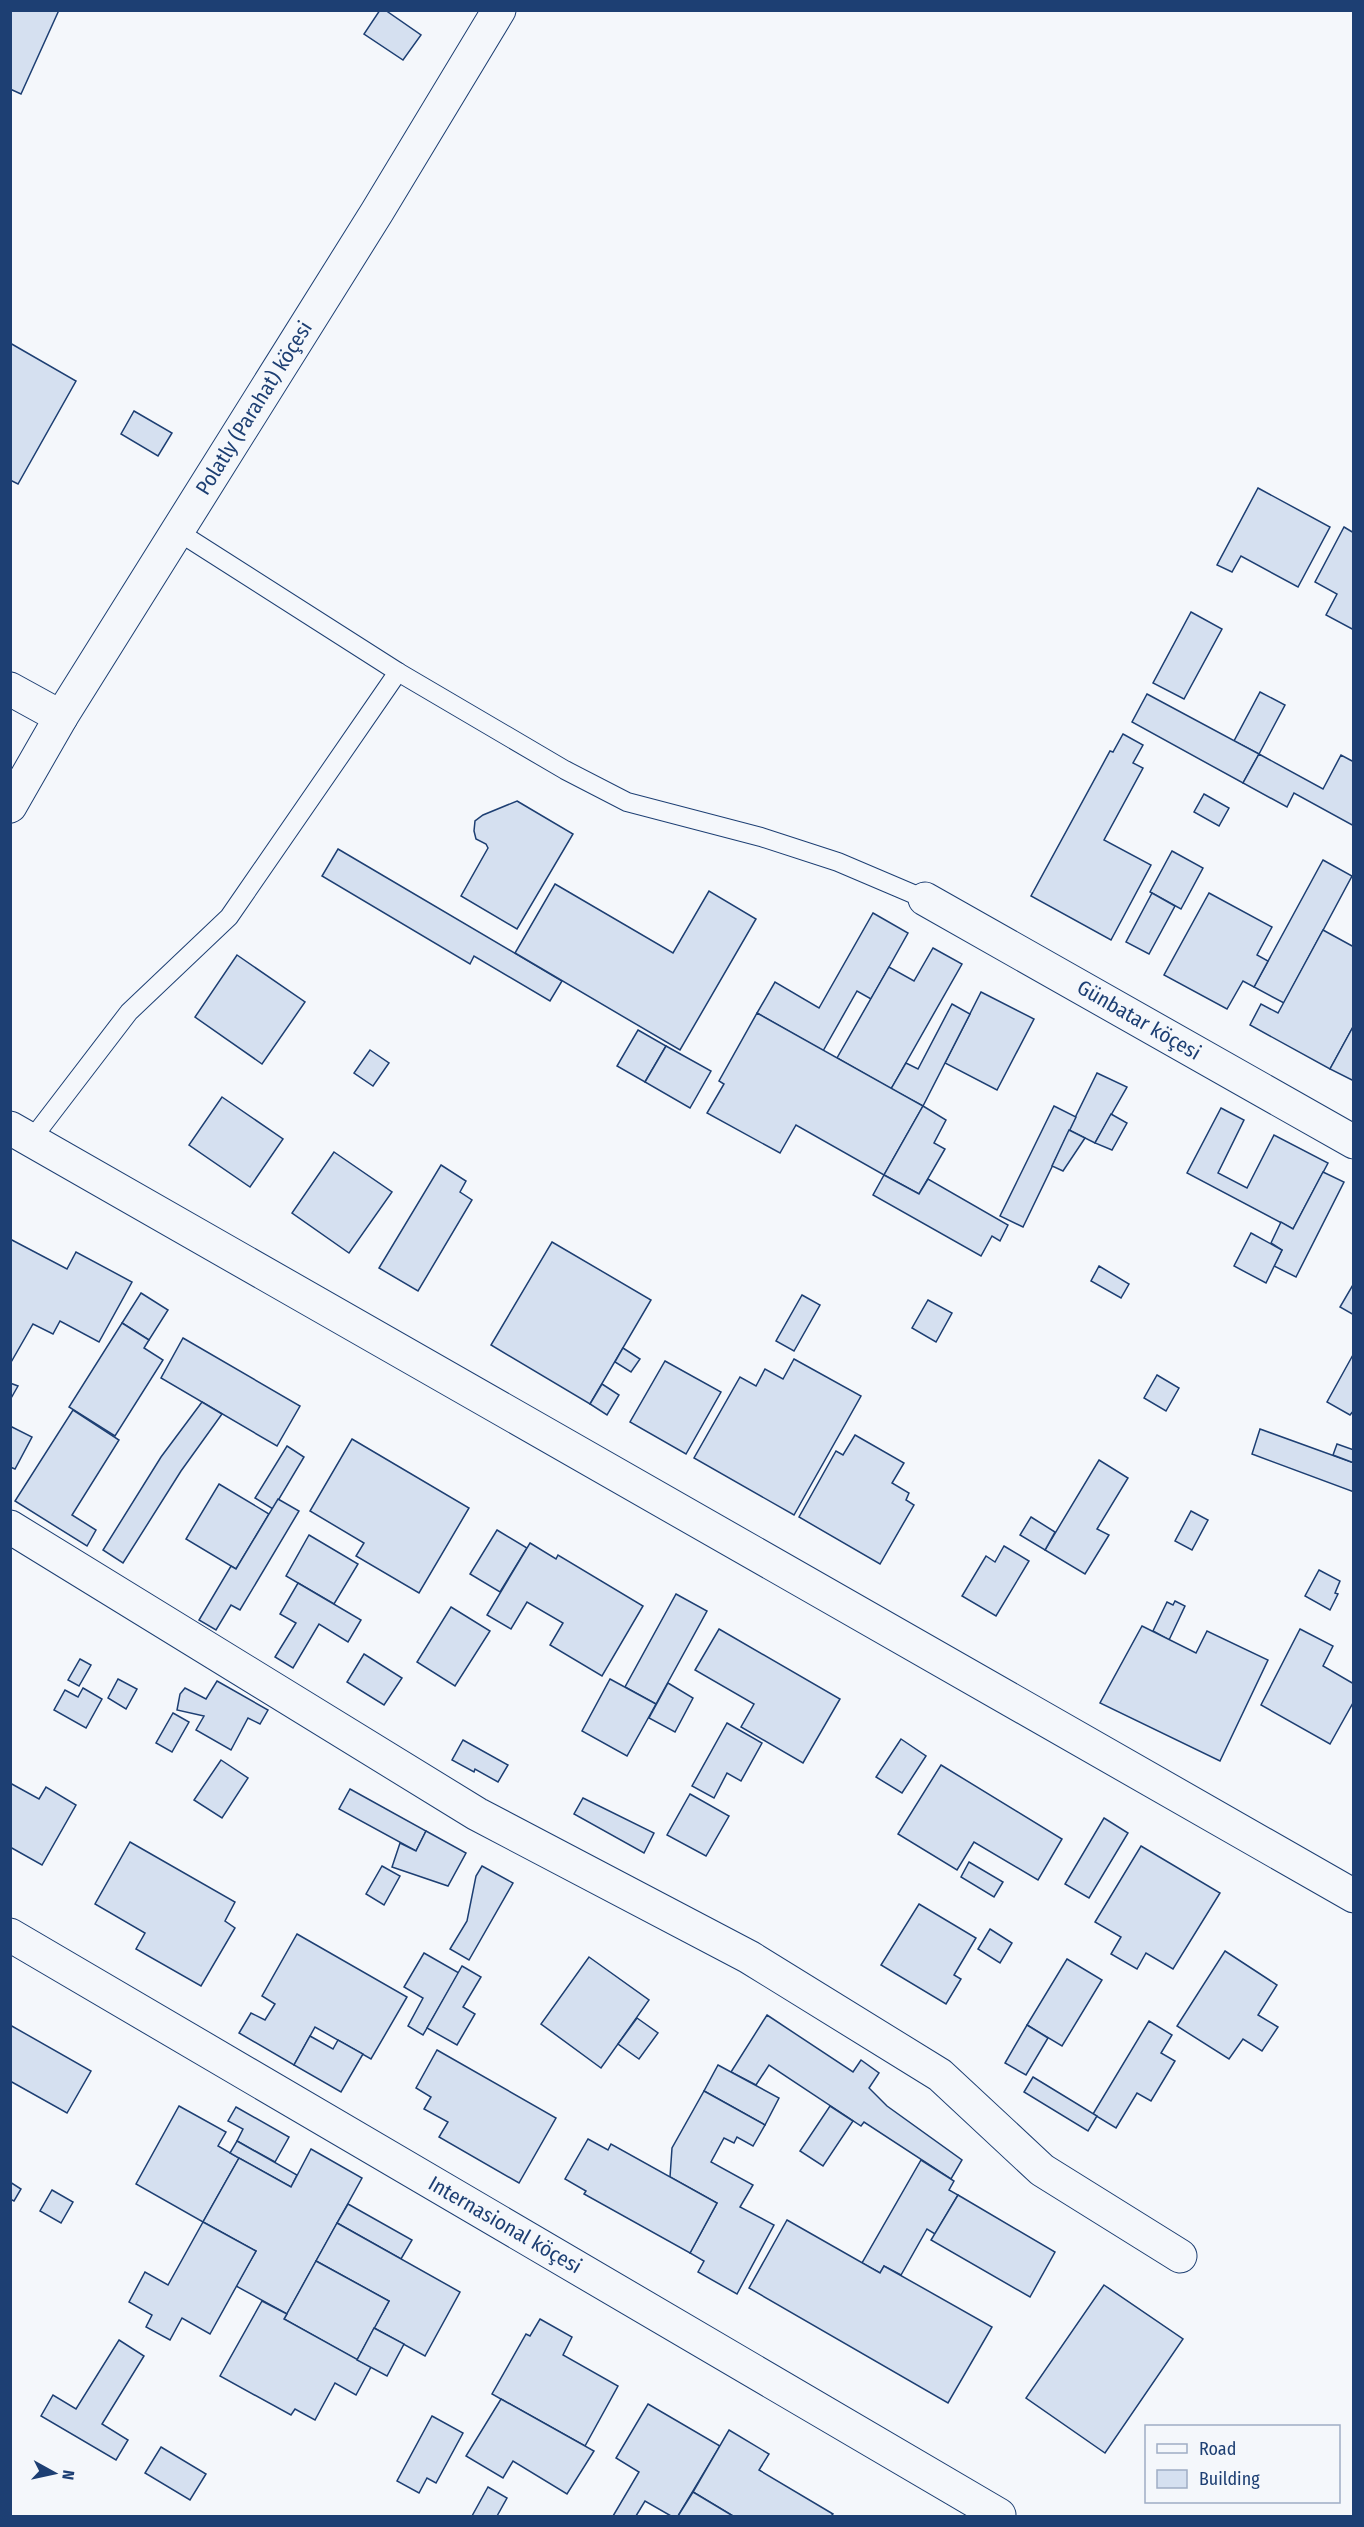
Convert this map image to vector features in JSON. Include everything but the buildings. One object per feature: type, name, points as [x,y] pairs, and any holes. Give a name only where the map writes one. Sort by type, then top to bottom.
[{"type":"street","name":"Polatly (Parahat) köçesi","points":[[10,806],[61,717],[377,212],[499,10]]},
{"type":"street","points":[[10,689],[61,717]]},
{"type":"street","name":"Günbatar köçesi","points":[[925,899],[1353,1142]]},
{"type":"street","points":[[21,1134],[1353,1896]]},
{"type":"street","points":[[10,1527],[477,1814],[749,1957],[940,2075],[1042,2170],[1180,2256]]},
{"type":"street","name":"Internasional köçesi","points":[[10,1935],[999,2516]]},
{"type":"lane","points":[[177,531],[398,672],[565,770],[627,802],[761,837],[838,862],[925,899]]},
{"type":"lane","points":[[21,1134],[129,1012],[229,917],[398,672]]}]
